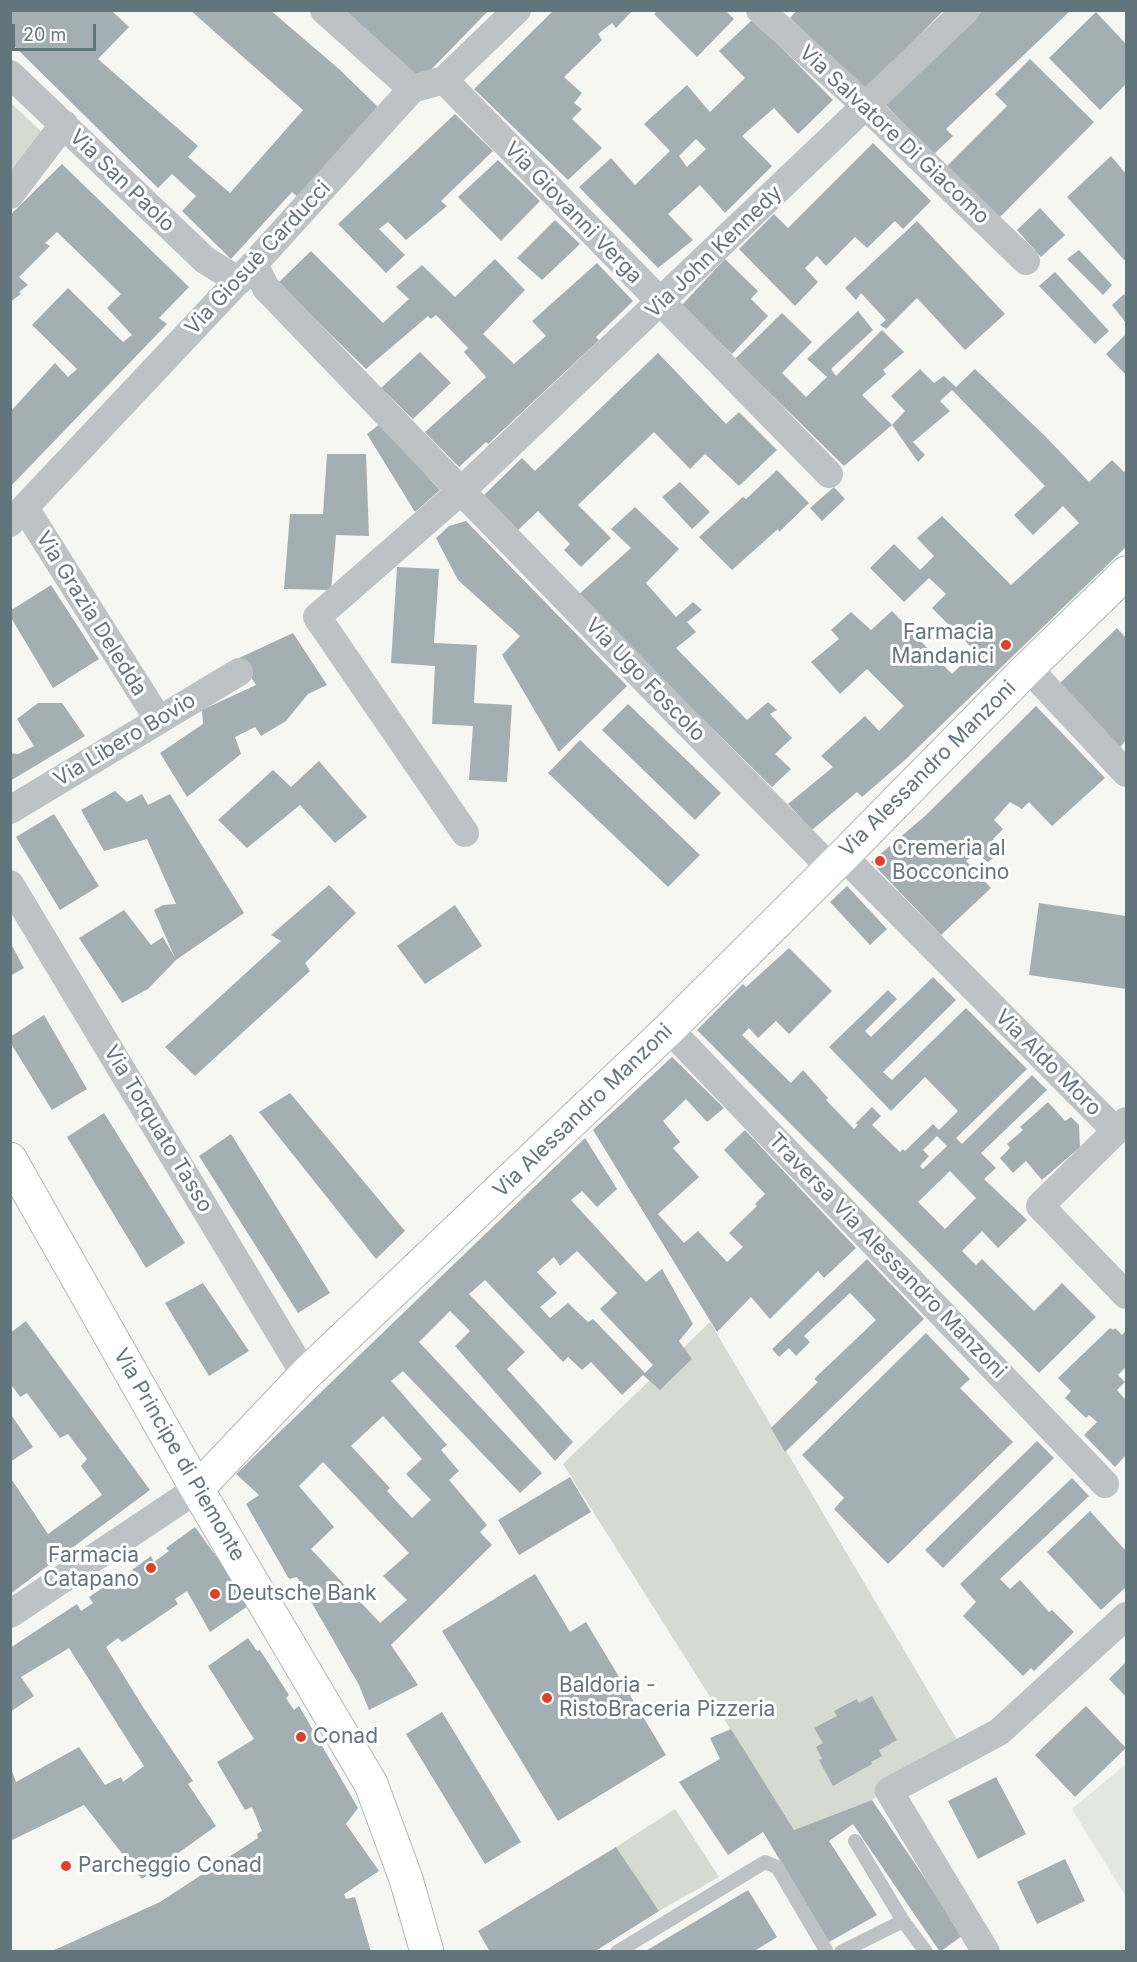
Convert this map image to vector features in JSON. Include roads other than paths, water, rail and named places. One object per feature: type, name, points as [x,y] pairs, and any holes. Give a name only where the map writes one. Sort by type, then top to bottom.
[{"type":"street","points":[[324,10],[412,89],[444,80],[517,10]]},
{"type":"street","name":"Via Salvatore Di Giacomo","points":[[760,10],[867,107],[1026,261]]},
{"type":"street","name":"Via John Kennedy","points":[[460,491],[867,107],[966,10]]},
{"type":"street","name":"Via San Paolo","points":[[10,75],[205,260],[246,273]]},
{"type":"street","name":"Via Giovanni Verga","points":[[444,80],[829,474]]},
{"type":"street","name":"Via Giosuè Carducci","points":[[18,516],[246,273],[412,89]]},
{"type":"street","points":[[10,195],[64,124]]},
{"type":"street","name":"Via Ugo Foscolo","points":[[246,273],[267,288],[460,491],[687,723],[837,862]]},
{"type":"street","points":[[460,491],[317,617],[465,833]]},
{"type":"street","name":"Via Grazia Deledda","points":[[18,516],[158,719]]},
{"type":"street","name":"Via Alessandro Manzoni","points":[[10,1614],[197,1489],[305,1375],[669,1029],[1028,668],[1126,573]]},
{"type":"street","points":[[1028,668],[1126,773]]},
{"type":"street","name":"Via Libero Bovio","points":[[10,810],[239,672]]},
{"type":"street","name":"Via Aldo Moro","points":[[837,862],[1121,1126],[1040,1206],[1126,1295]]},
{"type":"street","name":"Via Torquato Tasso","points":[[10,884],[305,1375]]},
{"type":"street","name":"Traversa Via Alessandro Manzoni","points":[[669,1029],[1105,1484]]},
{"type":"street","name":"Via Principe di Piemonte","points":[[10,1159],[197,1489],[371,1784],[428,1952]]},
{"type":"street","points":[[986,1952],[889,1791],[999,1732],[1126,1616]]},
{"type":"lane","points":[[855,1841],[903,1921],[926,1952]]},
{"type":"lane","points":[[617,1952],[765,1862],[777,1867],[827,1952]]},
{"type":"lane","points":[[841,1952],[903,1921]]},
{"type":"place","name":"Farmacia Mandanici","points":[[1006,645]]},
{"type":"place","name":"Cremeria al Bocconcino","points":[[880,861]]},
{"type":"place","name":"Farmacia Catapano","points":[[151,1568]]},
{"type":"place","name":"Deutsche Bank","points":[[215,1594]]},
{"type":"place","name":"Baldoria - RistoBraceria Pizzeria","points":[[547,1698]]},
{"type":"place","name":"Conad","points":[[301,1737]]},
{"type":"place","name":"Parcheggio Conad","points":[[66,1866]]}]
